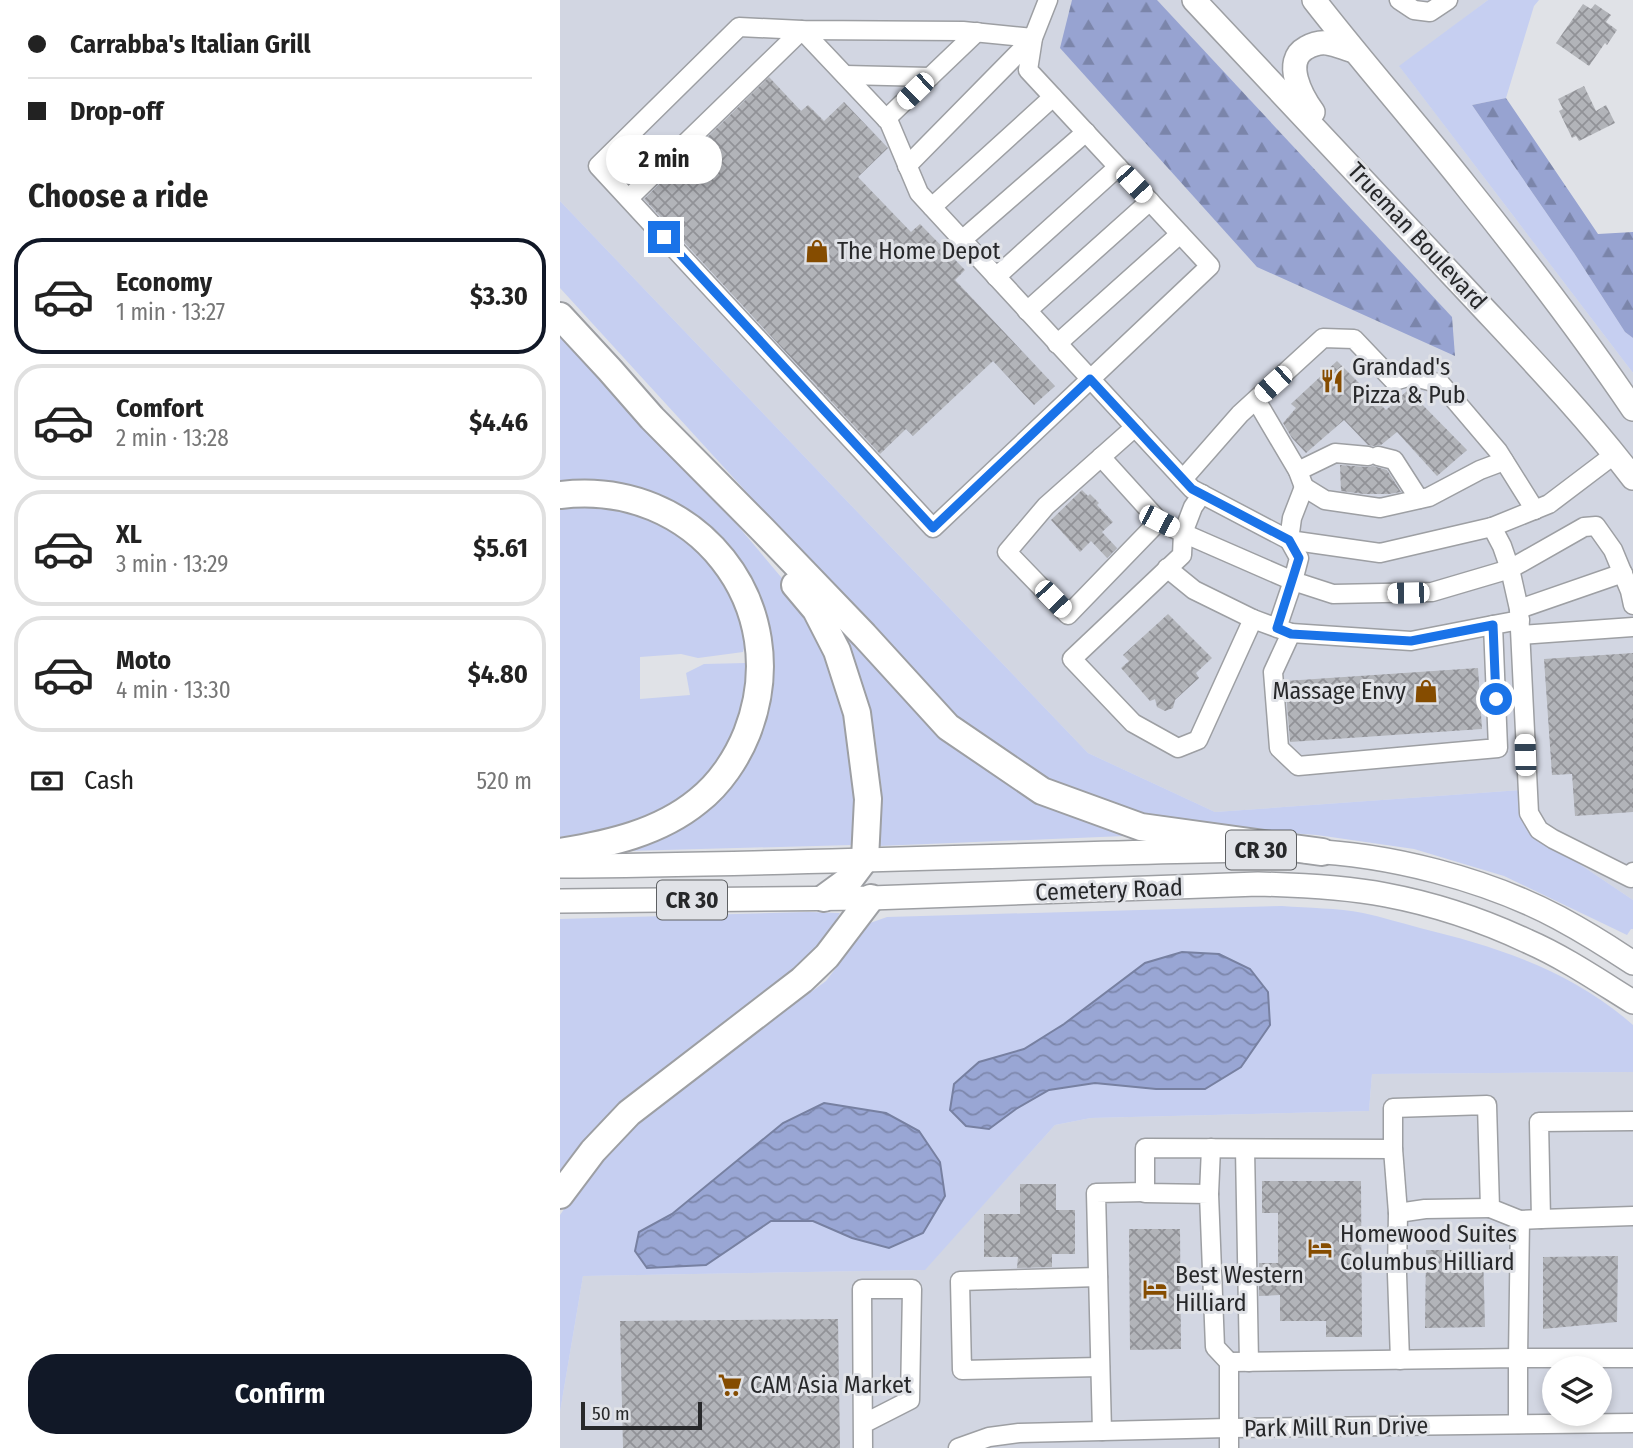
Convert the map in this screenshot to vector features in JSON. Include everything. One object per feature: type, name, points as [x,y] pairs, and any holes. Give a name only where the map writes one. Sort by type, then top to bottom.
[{"type":"highway","points":[[560,316],[652,418],[816,610],[837,651],[857,713],[864,762],[868,799],[865,859],[850,880],[824,898]]},
{"type":"highway","points":[[652,418],[782,549],[948,727],[1042,791],[1141,827],[1322,852]]},
{"type":"highway","points":[[560,495],[610,494],[663,510],[693,530],[718,554],[739,584],[757,631],[761,667],[757,704],[745,738],[720,780],[698,802],[671,819],[642,832],[602,845],[560,852]]},
{"type":"highway","points":[[560,1195],[593,1151],[629,1113],[802,980],[827,956],[871,898]]},
{"type":"main road","name":"Trueman Boulevard","points":[[1194,0],[1529,357],[1624,453],[1633,478]]},
{"type":"main road","points":[[1314,0],[1466,186],[1602,363],[1633,409]]},
{"type":"main road","points":[[1340,153],[1302,97],[1295,69],[1301,51],[1317,43],[1328,43],[1354,51]]},
{"type":"main road","name":"Cemetery Road","points":[[560,866],[1260,850],[1322,852],[1370,857],[1427,869],[1505,893],[1558,918],[1633,963]]},
{"type":"main road","name":"Cemetery Road","points":[[560,901],[871,898],[1258,884],[1351,890],[1419,902],[1497,928],[1528,941],[1633,1002]]},
{"type":"street","points":[[1033,38],[978,32],[739,27],[598,166],[933,528],[1210,266],[1028,70],[1033,38],[1048,0]]},
{"type":"street","points":[[1399,0],[1414,10],[1430,12],[1448,0]]},
{"type":"street","points":[[802,30],[889,122],[919,193],[1192,489],[1289,540],[1380,553],[1492,527],[1549,504],[1624,453]]},
{"type":"street","points":[[629,198],[802,30]]},
{"type":"street","points":[[886,119],[978,32]]},
{"type":"street","points":[[907,166],[1033,38]]},
{"type":"street","points":[[845,75],[930,77]]},
{"type":"street","points":[[932,207],[1053,97]]},
{"type":"street","points":[[962,240],[1086,132]]},
{"type":"street","points":[[996,277],[1118,167]]},
{"type":"street","points":[[1027,311],[1150,201]]},
{"type":"street","points":[[1057,344],[1180,234]]},
{"type":"street","points":[[1183,479],[1240,414],[1323,338],[1354,339],[1394,381],[1411,376],[1441,384],[1498,451],[1535,510]]},
{"type":"street","points":[[1256,400],[1301,479],[1325,500],[1380,509],[1429,497],[1480,470],[1504,461]]},
{"type":"street","points":[[1135,427],[1046,506],[1007,552],[1068,615],[1159,521]]},
{"type":"street","points":[[1419,499],[1394,460],[1373,456],[1335,453],[1301,479],[1289,540],[1299,558],[1273,672],[1279,748],[1298,766],[1498,748],[1493,625]]},
{"type":"street","points":[[1101,457],[1159,521],[1293,581],[1333,594],[1432,592],[1510,569],[1584,527],[1596,526],[1613,550],[1633,605]]},
{"type":"street","points":[[1202,494],[1183,533],[1182,555],[1072,659],[1133,723],[1178,748],[1198,740],[1253,619]]},
{"type":"street","points":[[1492,527],[1510,569],[1520,622],[1529,813],[1539,830],[1553,839],[1631,878],[1633,872]]},
{"type":"street","points":[[1167,568],[1194,590],[1284,631],[1411,641],[1520,622],[1633,626]]},
{"type":"street","points":[[1520,622],[1623,573]]},
{"type":"street","points":[[1400,1360],[1393,1108],[1486,1105],[1490,1208]]},
{"type":"street","points":[[1541,1219],[1539,1122],[1633,1121]]},
{"type":"street","points":[[1145,1192],[1145,1148],[1393,1149]]},
{"type":"street","points":[[1211,1148],[1209,1194],[1215,1347],[1229,1362],[1228,1448]]},
{"type":"street","points":[[1245,1149],[1249,1362]]},
{"type":"street","points":[[1102,1431],[1097,1193],[1209,1194]]},
{"type":"street","points":[[1398,1213],[1425,1209],[1490,1208],[1520,1220],[1633,1216]]},
{"type":"street","points":[[1518,1424],[1520,1220]]},
{"type":"street","points":[[1098,1277],[960,1281],[960,1306],[962,1370],[1100,1367]]},
{"type":"street","points":[[863,1424],[910,1400],[912,1289],[862,1289],[863,1448]]},
{"type":"street","points":[[1229,1362],[1633,1359]]},
{"type":"street","name":"Park Mill Run Drive","points":[[958,1448],[989,1437],[1019,1433],[1633,1423]]},
{"type":"shaded area","points":[[560,0],[1488,0],[1400,67],[1633,373],[1633,900],[1529,830],[1521,790],[1215,812],[1088,753],[560,201]]},
{"type":"shaded area","points":[[1488,0],[1539,0],[1534,6],[1506,98],[1472,105],[1625,332],[1633,338],[1633,373],[1399,66]]},
{"type":"shaded area","points":[[560,201],[1088,753],[1215,812],[1521,790],[1529,830],[1633,900],[1633,929],[1627,935],[1504,876],[1414,849],[1317,835],[1170,824],[1104,806],[1032,773],[975,734],[922,684],[560,288]]},
{"type":"shaded area","points":[[560,327],[728,514],[802,602],[848,703],[859,802],[852,845],[627,851],[624,845],[705,805],[769,650],[697,521],[560,485]]},
{"type":"shaded area","points":[[560,506],[619,507],[653,518],[692,541],[714,565],[733,596],[746,641],[743,652],[698,658],[681,654],[640,657],[640,699],[690,695],[686,673],[704,664],[745,663],[750,676],[741,720],[724,755],[698,785],[657,812],[611,829],[560,837]]},
{"type":"shaded area","points":[[828,605],[952,736],[1125,832],[1125,836],[878,846],[882,793],[875,736],[856,669]]},
{"type":"shaded area","points":[[1282,906],[1343,910],[1377,916],[1478,944],[1533,963],[1585,990],[1633,1025],[1633,1072],[1372,1074],[1369,1111],[1091,1118],[1055,1125],[925,1270],[583,1276],[560,1412],[560,1215],[597,1162],[635,1124],[826,981],[870,923],[887,917]]},
{"type":"shaded area","points":[[840,913],[821,946],[794,972],[663,1070],[606,1118],[560,1171],[560,919]]},
{"type":"shaded area","points":[[1633,1072],[1633,1448],[560,1448],[560,1412],[583,1276],[924,1270],[1055,1125],[1091,1118],[1369,1111],[1372,1074]]},
{"type":"green space","points":[[1072,0],[1157,0],[1452,317],[1455,356],[1257,267],[1060,48]]},
{"type":"green space","points":[[1506,98],[1598,234],[1633,232],[1633,338],[1625,332],[1472,105]]},
{"type":"water","points":[[1182,952],[1219,954],[1250,969],[1268,992],[1270,1025],[1241,1067],[1205,1089],[1156,1089],[1095,1083],[1049,1090],[989,1129],[966,1126],[950,1110],[954,1084],[979,1062],[1024,1049],[1064,1024],[1145,963]]},
{"type":"water","points":[[824,1103],[886,1113],[919,1131],[940,1162],[945,1196],[923,1233],[889,1248],[852,1238],[813,1221],[771,1221],[706,1265],[647,1268],[635,1251],[639,1232],[672,1214],[783,1123]]},
{"type":"building","points":[[1583,4],[1591,9],[1595,4],[1611,15],[1606,22],[1617,30],[1589,66],[1556,43]]},
{"type":"building","name":"The Home Depot","points":[[769,77],[801,111],[808,105],[824,121],[844,102],[888,148],[858,177],[911,232],[920,224],[965,270],[955,280],[1055,386],[1034,405],[993,361],[913,436],[906,429],[880,454],[644,199]]},
{"type":"building","points":[[1584,86],[1596,111],[1606,105],[1615,123],[1579,141],[1576,136],[1572,138],[1559,111],[1563,109],[1558,99]]},
{"type":"building","points":[[1337,361],[1386,410],[1408,390],[1467,450],[1437,476],[1397,432],[1381,445],[1368,445],[1344,420],[1306,453],[1283,423],[1296,408],[1291,404]]},
{"type":"building","points":[[1340,465],[1373,466],[1387,470],[1401,492],[1364,494],[1341,491]]},
{"type":"building","points":[[1082,490],[1099,503],[1097,505],[1113,522],[1102,532],[1117,548],[1107,558],[1091,541],[1080,552],[1051,520]]},
{"type":"building","points":[[1168,614],[1212,658],[1196,673],[1199,678],[1175,700],[1173,708],[1165,711],[1157,707],[1155,699],[1150,701],[1121,668],[1129,661],[1123,655]]},
{"type":"building","points":[[1633,653],[1633,812],[1575,816],[1572,774],[1552,775],[1544,659]]},
{"type":"building","points":[[1478,668],[1482,729],[1290,742],[1285,681]]},
{"type":"building","name":"Homewood Suites Columbus Hilliard","points":[[1262,1181],[1361,1181],[1362,1337],[1326,1337],[1326,1321],[1280,1321],[1280,1295],[1259,1296],[1259,1263],[1278,1263],[1278,1213],[1262,1213]]},
{"type":"building","points":[[1020,1184],[1056,1184],[1056,1210],[1075,1210],[1075,1254],[1052,1254],[1052,1267],[1017,1268],[1018,1257],[984,1257],[984,1214],[1020,1214]]},
{"type":"building","name":"Best Western Hilliard","points":[[1129,1229],[1180,1229],[1181,1349],[1130,1350]]},
{"type":"building","points":[[1426,1250],[1483,1250],[1485,1327],[1425,1328]]},
{"type":"building","points":[[1618,1256],[1617,1322],[1543,1329],[1543,1257]]},
{"type":"building","name":"CAM Asia Market","points":[[838,1319],[840,1448],[623,1448],[620,1321]]},
{"type":"place","name":"The Home Depot","points":[[817,251]]},
{"type":"place","name":"Grandad's Pizza & Pub","points":[[1332,381]]},
{"type":"place","name":"Massage Envy","points":[[1426,691]]},
{"type":"place","name":"Homewood Suites Columbus Hilliard","points":[[1320,1248]]},
{"type":"place","name":"Best Western Hilliard","points":[[1155,1289]]},
{"type":"place","name":"CAM Asia Market","points":[[730,1385]]},
{"type":"route","points":[[664,237],[933,528],[1090,379],[1192,489],[1289,540],[1299,558],[1277,628],[1291,634],[1411,641],[1493,625],[1496,699]]}]
